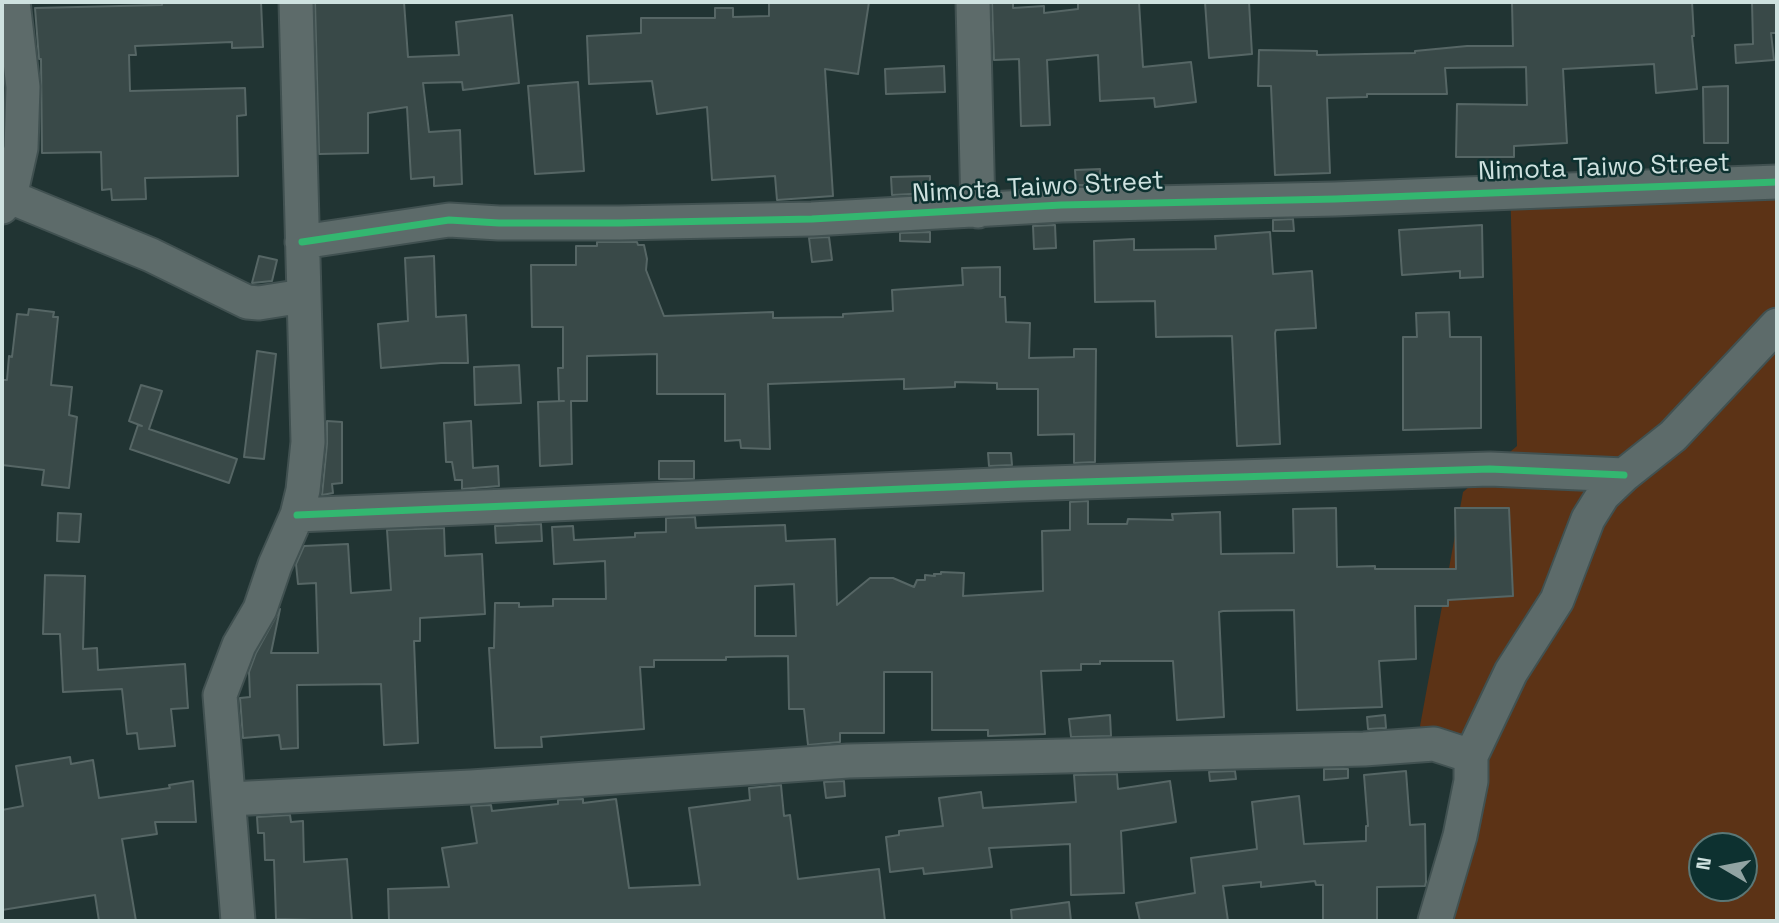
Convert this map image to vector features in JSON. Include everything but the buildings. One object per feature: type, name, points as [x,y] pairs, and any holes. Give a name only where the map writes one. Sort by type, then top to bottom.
[{"type":"street","points":[[13,2],[23,87],[21,148],[6,202],[151,255],[247,302],[259,303],[303,296]]},
{"type":"street","points":[[238,921],[220,695],[239,645],[260,608],[297,515],[303,490],[308,442],[296,2]]},
{"type":"street","points":[[973,2],[978,211]]},
{"type":"street","name":"Nimota Taiwo Street","points":[[302,243],[449,220],[499,223],[619,223],[812,219],[1061,205],[1335,199],[1777,182]]},
{"type":"street","points":[[1435,921],[1460,836],[1471,782],[1471,756],[1511,672],[1557,600],[1588,519],[1603,495],[1623,475],[1673,436],[1777,325]]},
{"type":"street","points":[[297,515],[1019,484],[1490,469],[1623,475]]},
{"type":"street","points":[[229,799],[471,787],[848,761],[1364,749],[1434,744],[1471,756]]},
{"type":"shaded area","points":[[1777,164],[1777,921],[1418,921],[1475,777],[1420,726],[1463,492],[1517,446],[1510,181]]},
{"type":"cycle path","points":[[302,242],[449,220],[499,223],[619,223],[812,219],[1061,205],[1335,199],[1777,182]]},
{"type":"cycle path","points":[[297,515],[1019,484],[1490,469],[1624,475]]}]
